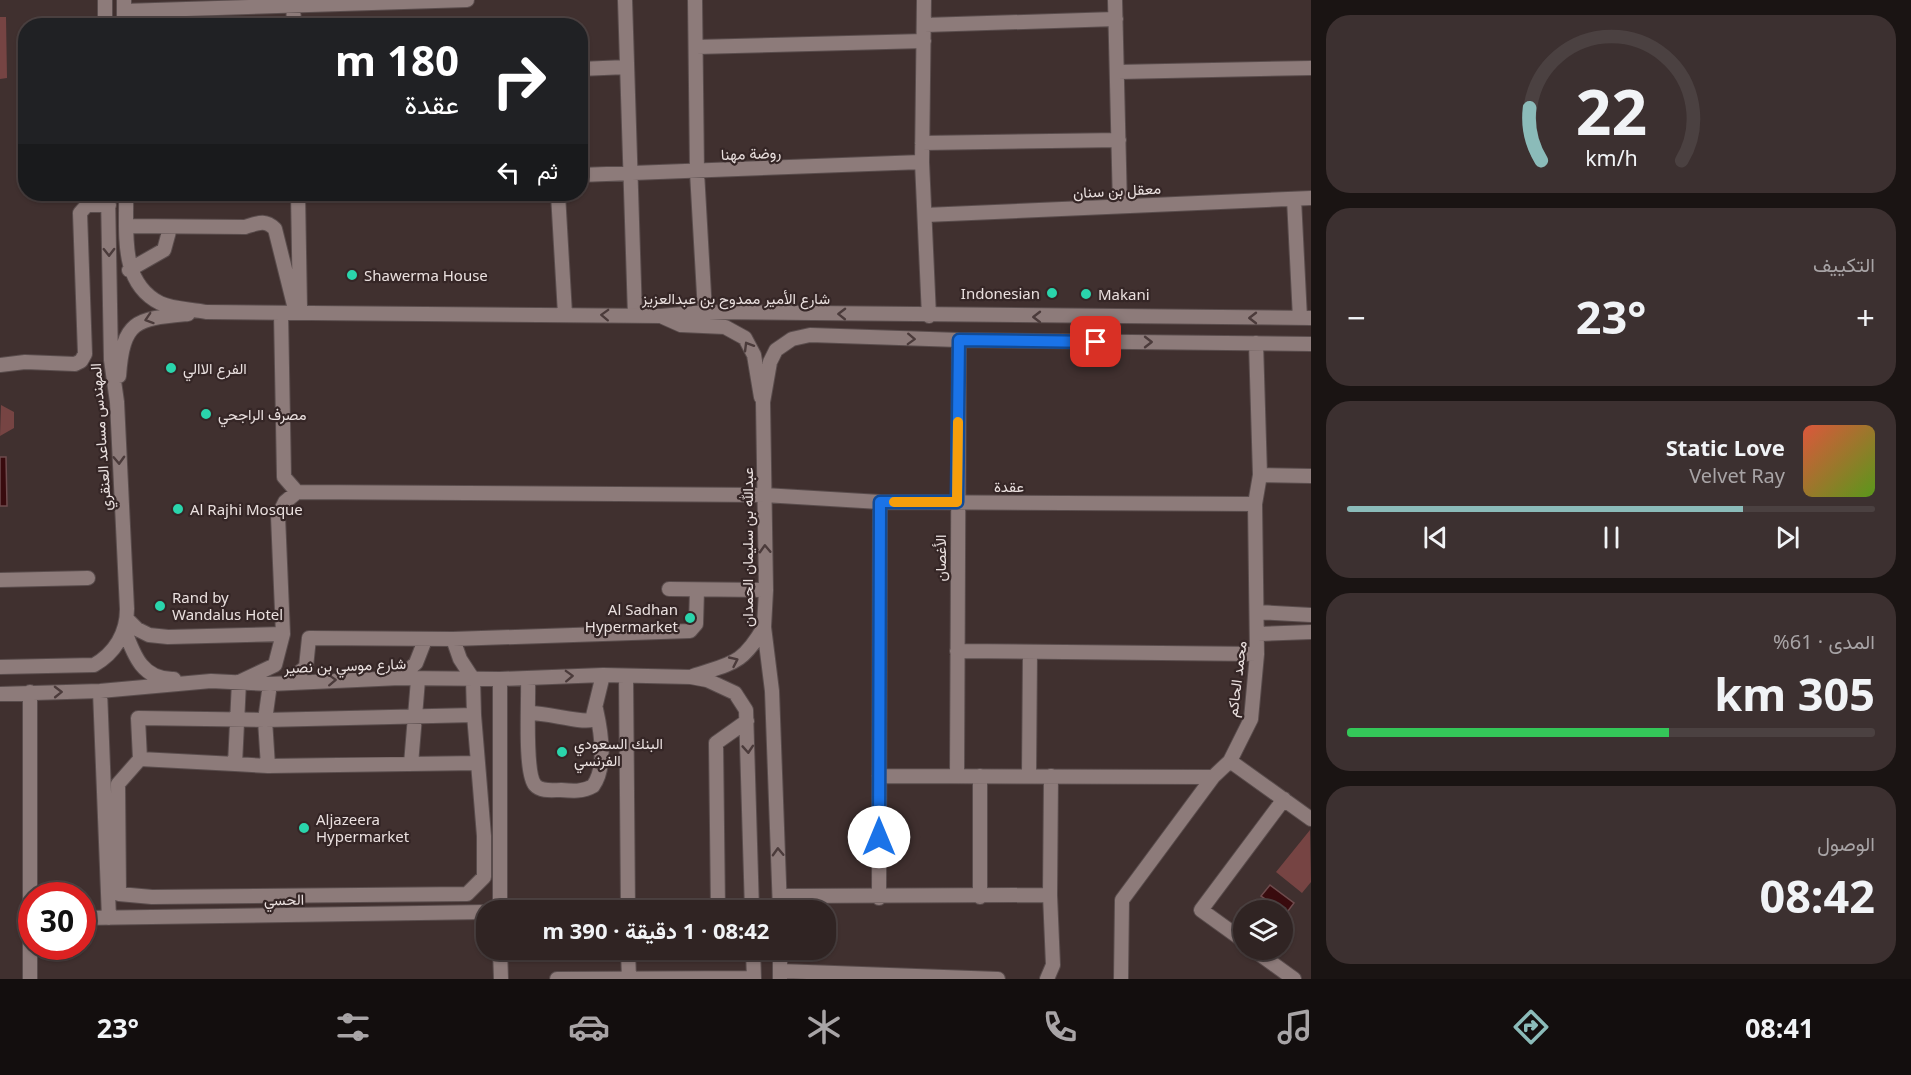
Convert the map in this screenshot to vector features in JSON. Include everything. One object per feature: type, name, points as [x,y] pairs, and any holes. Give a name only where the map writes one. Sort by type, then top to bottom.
[{"type":"street","points":[[105,0],[105,18]]},
{"type":"street","points":[[124,6],[467,0]]},
{"type":"street","points":[[625,0],[635,316]]},
{"type":"street","points":[[694,0],[697,172],[705,312]]},
{"type":"street","points":[[924,0],[922,162],[928,316]]},
{"type":"street","points":[[1115,0],[1120,206]]},
{"type":"street","points":[[293,3],[294,18]]},
{"type":"street","points":[[925,25],[1116,19]]},
{"type":"street","points":[[696,47],[924,41]]},
{"type":"street","points":[[588,69],[627,67]]},
{"type":"street","points":[[1118,72],[1311,68]]},
{"type":"street","points":[[922,143],[1119,140]]},
{"type":"street","name":"روضة مهنا","points":[[588,175],[922,162]]},
{"type":"street","name":"معقل بن سنان","points":[[925,215],[1311,198]]},
{"type":"street","points":[[1294,199],[1305,318]]},
{"type":"street","points":[[0,365],[15,362],[75,364],[81,361],[85,354],[80,213],[87,205],[101,201]]},
{"type":"street","name":"المهندس مساعد العنقري","points":[[108,201],[111,360],[117,402],[126,625],[133,655],[141,667],[150,673],[165,679],[211,681]]},
{"type":"street","points":[[126,201],[129,270],[164,250],[170,228]]},
{"type":"street","points":[[298,201],[298,313]]},
{"type":"street","points":[[558,201],[565,314]]},
{"type":"street","points":[[127,226],[245,227],[258,222],[270,224],[275,229],[298,313]]},
{"type":"street","name":"شارع الأمير ممدوح بن عبدالعزيز","points":[[129,270],[145,292],[161,304],[206,312],[661,316],[705,312],[1305,318]]},
{"type":"street","points":[[117,402],[121,348],[128,333],[141,320],[156,316],[206,312]]},
{"type":"street","points":[[235,764],[239,682],[275,664],[283,634],[278,516],[285,502],[297,492],[284,477],[281,313]]},
{"type":"street","points":[[661,316],[681,325],[725,327],[744,338],[754,356],[763,402]]},
{"type":"street","points":[[763,402],[770,362],[776,350],[792,339],[810,336],[1311,344]]},
{"type":"street","name":"الأغصان","points":[[957,776],[959,340]]},
{"type":"street","name":"محمد الحاكم","points":[[1121,979],[1122,900],[1213,777],[1230,761],[1251,719],[1258,634],[1255,504],[1260,475],[1256,343]]},
{"type":"street","name":"عبدالله بن سليمان الحمدان","points":[[763,402],[766,590],[764,627],[772,691],[780,900]]},
{"type":"street","points":[[1260,475],[1311,476]]},
{"type":"street","name":"عقدة","points":[[297,492],[764,495],[880,502],[1255,504]]},
{"type":"street","points":[[879,898],[880,502]]},
{"type":"street","points":[[0,580],[88,578]]},
{"type":"street","points":[[669,590],[766,590]]},
{"type":"street","points":[[287,682],[306,668],[309,638],[425,640],[690,631],[696,624],[697,590]]},
{"type":"street","points":[[1258,612],[1311,615]]},
{"type":"street","points":[[0,668],[94,666],[106,659],[126,625],[149,634],[168,637],[283,634]]},
{"type":"street","points":[[691,677],[739,661],[751,650],[764,627]]},
{"type":"street","points":[[1258,634],[1311,632]]},
{"type":"street","points":[[453,639],[460,659],[473,679],[484,836],[484,877],[467,894],[152,897],[119,894],[118,784],[140,759],[138,718],[236,721],[474,715]]},
{"type":"street","points":[[400,678],[416,663],[425,640]]},
{"type":"street","points":[[957,651],[1257,654]]},
{"type":"street","points":[[1029,776],[1030,652]]},
{"type":"street","points":[[530,713],[547,713],[584,722],[592,720],[603,675]]},
{"type":"street","name":"شارع موسي بن نصير","points":[[0,694],[100,691],[211,681],[270,684],[400,678],[418,680],[500,679],[603,675],[691,677]]},
{"type":"street","points":[[626,676],[628,900]]},
{"type":"street","points":[[691,677],[707,680],[735,693],[746,710],[752,900]]},
{"type":"street","points":[[528,678],[530,713],[528,768],[533,782],[540,789],[573,791],[588,789],[597,781],[601,730],[596,709]]},
{"type":"street","points":[[500,679],[500,900]]},
{"type":"street","points":[[411,764],[418,680]]},
{"type":"street","points":[[268,766],[265,720],[270,684]]},
{"type":"street","points":[[100,691],[109,918]]},
{"type":"street","points":[[30,692],[30,882]]},
{"type":"street","points":[[718,900],[716,743],[747,721]]},
{"type":"street","points":[[140,759],[268,766],[478,763]]},
{"type":"street","points":[[1230,761],[1311,819]]},
{"type":"street","points":[[879,776],[1213,777]]},
{"type":"street","points":[[980,776],[980,897]]},
{"type":"street","points":[[1047,979],[1053,965],[1050,895],[1051,776]]},
{"type":"street","points":[[1233,933],[1202,910],[1284,799]]},
{"type":"street","points":[[836,901],[1050,895]]},
{"type":"street","name":"الحسي","points":[[96,918],[476,912]]},
{"type":"street","points":[[30,960],[30,979]]},
{"type":"street","points":[[500,960],[501,979]]},
{"type":"street","points":[[628,960],[628,978]]},
{"type":"street","points":[[557,979],[754,979],[753,960]]},
{"type":"street","points":[[1268,960],[1294,979]]},
{"type":"street","points":[[780,975],[998,979]]},
{"type":"shaded area","points":[[0,17],[6,17],[7,78],[0,79]]},
{"type":"shaded area","points":[[1,405],[14,412],[14,428],[0,436]]},
{"type":"shaded area","points":[[0,457],[6,457],[7,506],[0,506]]},
{"type":"shaded area","points":[[1310,830],[1311,882],[1302,893],[1276,872]]},
{"type":"shaded area","points":[[1270,885],[1290,900],[1267,900],[1261,896]]},
{"type":"slow traffic","points":[[894,502],[957,502],[958,422]]},
{"type":"place","name":"Shawerma House","points":[[352,275]]},
{"type":"place","name":"Indonesian","points":[[1052,293]]},
{"type":"place","name":"Makani","points":[[1086,294]]},
{"type":"place","name":"الفرع الاالي","points":[[171,368]]},
{"type":"place","name":"مصرف الراجحي","points":[[206,414]]},
{"type":"place","name":"Al Rajhi Mosque","points":[[178,509]]},
{"type":"place","name":"Rand by Wandalus Hotel","points":[[160,606]]},
{"type":"place","name":"Al Sadhan Hypermarket","points":[[690,618]]},
{"type":"place","name":"البنك السعودي الفرنسي","points":[[562,752]]},
{"type":"place","name":"Aljazeera Hypermarket","points":[[304,828]]},
{"type":"route","points":[[879,837],[880,502],[957,502],[959,340],[1096,342]]}]
